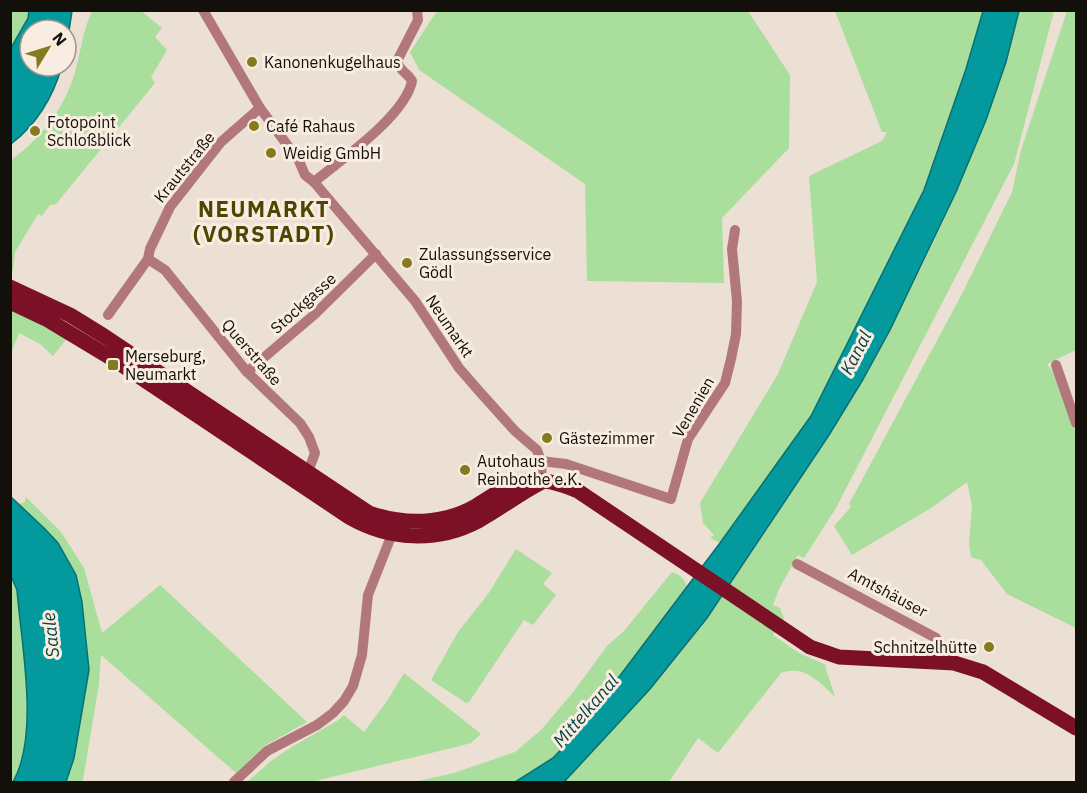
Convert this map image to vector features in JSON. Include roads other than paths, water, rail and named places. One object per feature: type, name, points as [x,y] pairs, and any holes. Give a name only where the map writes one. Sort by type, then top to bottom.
[{"type":"main road","points":[[10,287],[50,305],[104,336],[369,513],[394,527],[431,536],[464,528],[542,482],[555,482],[578,491],[774,625],[810,647],[839,657],[948,663],[969,667],[983,672],[1077,728]]},
{"type":"main road","points":[[10,302],[70,332],[116,361],[349,517],[376,530],[394,527]]},
{"type":"street","name":"Neumarkt","points":[[202,10],[260,108],[299,162],[305,175],[314,182],[421,308],[459,368],[515,431],[537,450],[541,461]]},
{"type":"street","points":[[314,182],[381,127],[404,100],[412,81],[397,61],[418,20],[417,10]]},
{"type":"street","name":"Krautstraße","points":[[108,315],[148,259],[158,229],[170,207],[221,142],[260,108]]},
{"type":"street","name":"Venenien","points":[[541,461],[566,464],[671,499],[688,439],[725,383],[731,359],[737,301],[732,249],[735,230]]},
{"type":"street","name":"Stockgasse","points":[[248,372],[315,314],[376,254]]},
{"type":"street","name":"Querstraße","points":[[148,259],[165,270],[248,372],[300,423],[315,453],[308,472]]},
{"type":"street","points":[[1056,365],[1077,423]]},
{"type":"street","points":[[541,461],[542,482]]},
{"type":"street","points":[[234,783],[246,768],[267,751],[317,725],[344,701],[352,686],[362,655],[368,595],[394,527]]},
{"type":"street","name":"Amtshäuser","points":[[797,564],[936,638],[948,653],[948,663]]},
{"type":"water","points":[[29,11],[72,11],[71,18],[28,18]]},
{"type":"water","name":"Kanal","points":[[983,11],[1019,11],[1006,62],[986,120],[956,192],[890,330],[862,381],[829,435],[707,618],[650,689],[564,782],[515,782],[553,758],[576,734],[720,543],[811,416],[924,190],[966,69]]},
{"type":"water","points":[[18,36],[18,78],[58,78],[36,119],[11,144],[11,48]]},
{"type":"water","name":"Saale","points":[[11,497],[58,543],[76,575],[82,602],[89,670],[74,758],[66,782],[13,782],[26,740],[27,688],[17,590],[11,576]]},
{"type":"place","name":"Kanonenkugelhaus","points":[[252,62]]},
{"type":"place","name":"Café Rahaus","points":[[254,126]]},
{"type":"place","name":"Fotopoint Schloßblick","points":[[35,131]]},
{"type":"place","name":"Weidig GmbH","points":[[271,153]]},
{"type":"place","name":"Zulassungsservice Gödl","points":[[407,263]]},
{"type":"place","name":"Merseburg, Neumarkt","points":[[113,365]]},
{"type":"place","name":"Gästezimmer","points":[[547,438]]},
{"type":"place","name":"Autohaus Reinbothe e.K.","points":[[465,470]]},
{"type":"place","name":"Schnitzelhütte","points":[[989,647]]},
{"type":"district","name":"NEUMARKT (VORSTADT)","points":[[264,222]]},
{"type":"water label","name":"Mittelkanal","points":[[586,711]]}]
